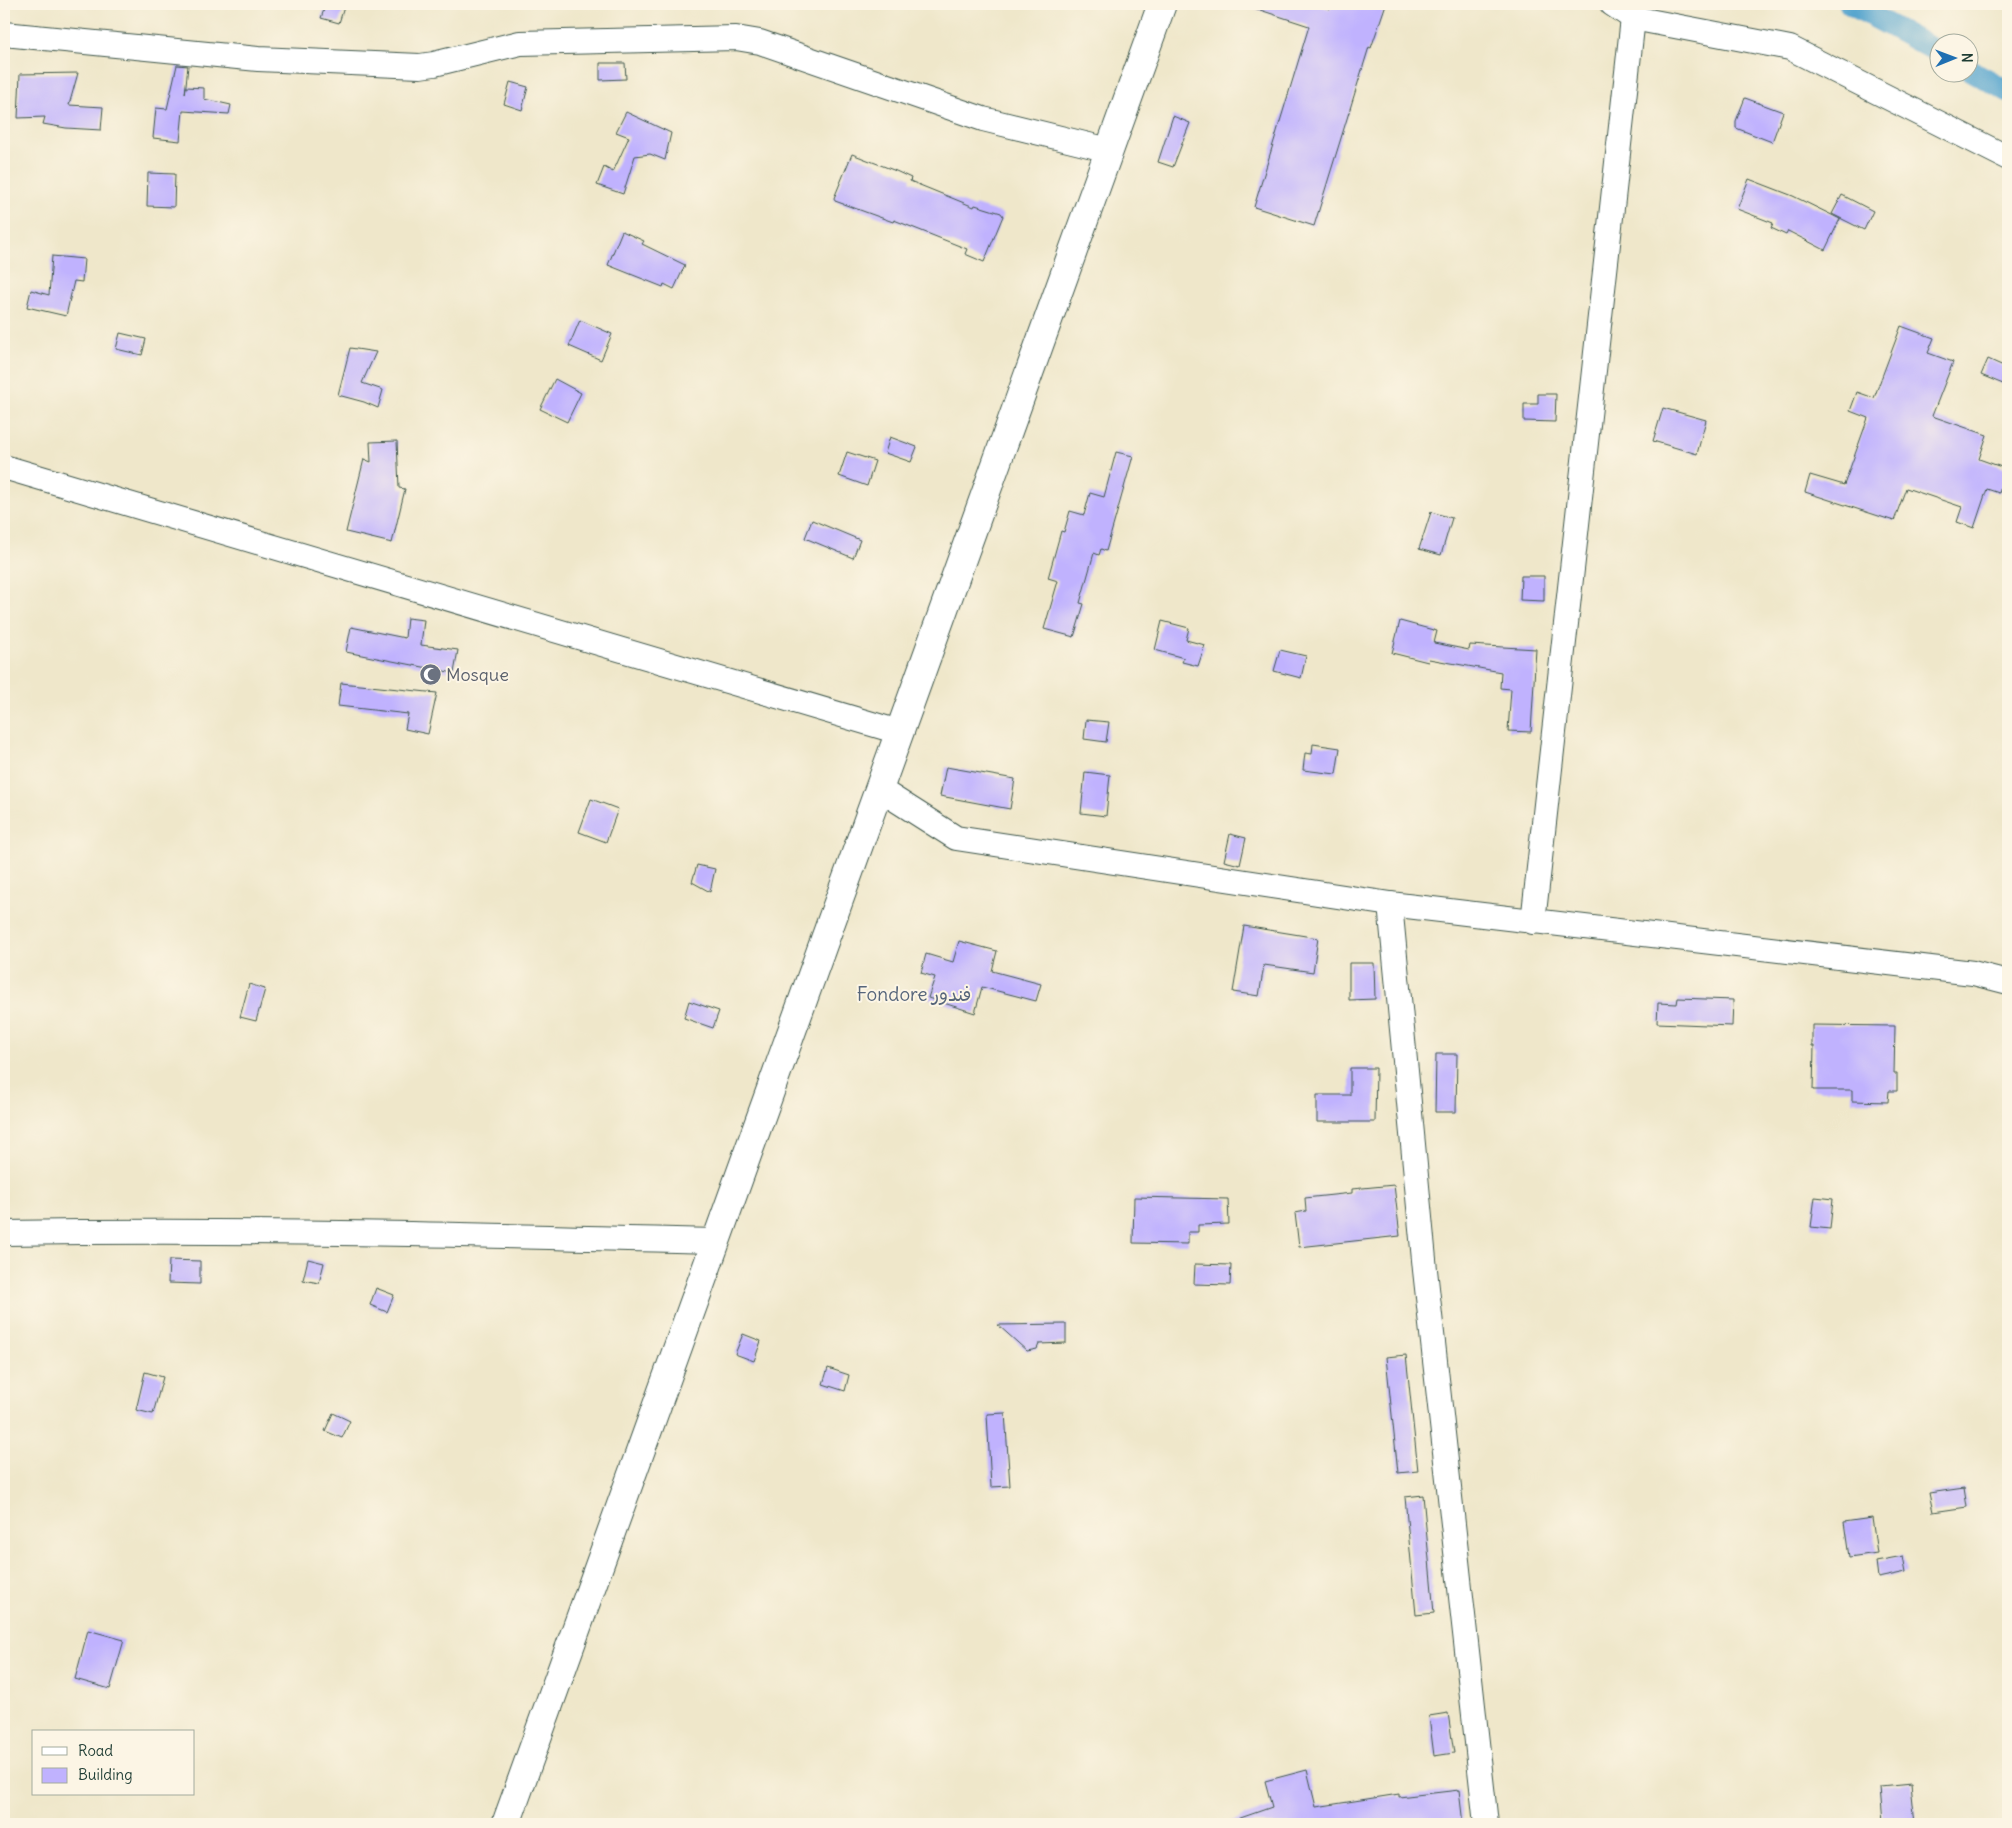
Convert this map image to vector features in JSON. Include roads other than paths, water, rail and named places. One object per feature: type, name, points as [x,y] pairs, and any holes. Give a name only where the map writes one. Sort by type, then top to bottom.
[{"type":"main road","points":[[506,1824],[1162,4]]},
{"type":"street","points":[[1612,4],[1633,18],[1790,48],[2008,158]]},
{"type":"street","points":[[1533,922],[1633,18]]},
{"type":"street","points":[[4,34],[258,59],[420,66],[520,43],[736,38],[760,42],[983,119],[1109,150]]},
{"type":"street","points":[[4,467],[899,732]]},
{"type":"street","points":[[879,789],[956,838],[1390,904],[1973,974],[2008,982]]},
{"type":"street","points":[[1390,904],[1425,1270],[1486,1824]]},
{"type":"street","points":[[4,1233],[151,1230],[488,1235],[715,1241]]},
{"type":"waterway","points":[[1850,4],[1930,48]]},
{"type":"waterway","points":[[1980,76],[2008,91]]},
{"type":"place","name":"Mosque","points":[[430,675]]},
{"type":"district","name":"Fondore فندور","points":[[914,994]]}]
